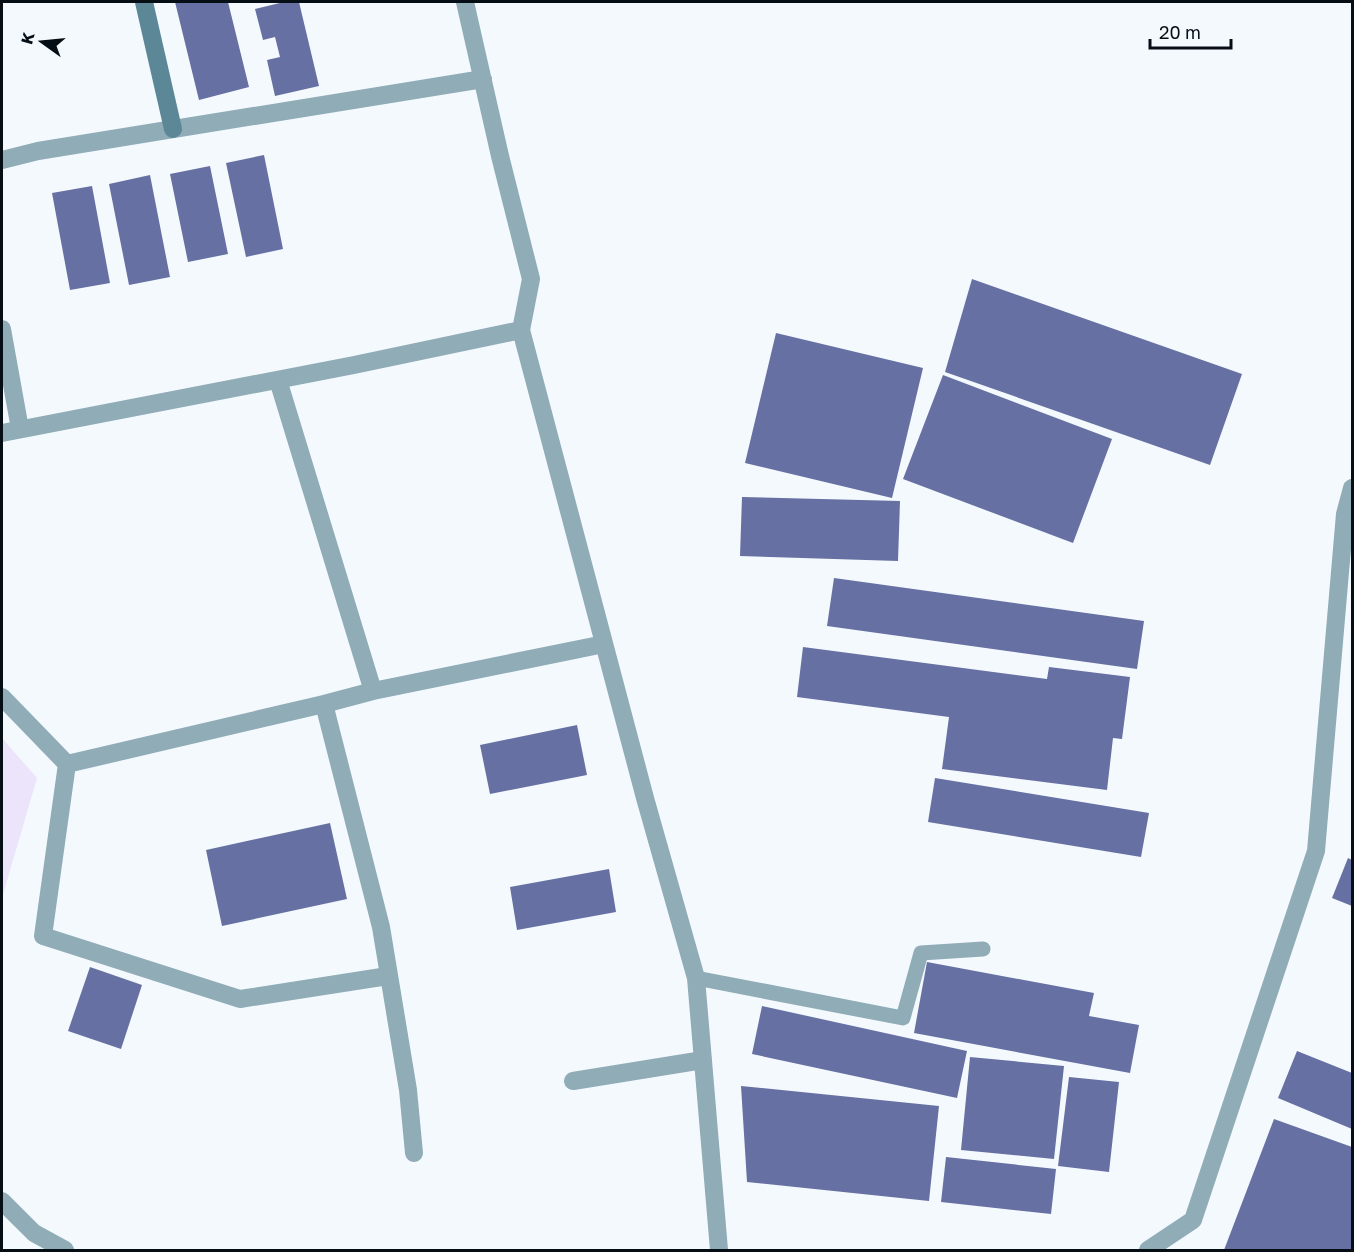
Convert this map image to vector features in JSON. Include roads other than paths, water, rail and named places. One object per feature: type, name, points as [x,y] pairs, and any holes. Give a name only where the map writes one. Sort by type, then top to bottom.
[{"type":"street","points":[[144,2],[173,129]]},
{"type":"street","points":[[465,2],[531,279],[521,330],[645,798],[696,978],[719,1251]]},
{"type":"street","points":[[2,160],[38,151],[483,79]]},
{"type":"street","points":[[2,329],[20,429]]},
{"type":"street","points":[[2,433],[521,330]]},
{"type":"street","points":[[278,380],[373,691]]},
{"type":"street","points":[[1148,1251],[1193,1220],[1316,851],[1345,514],[1353,489]]},
{"type":"street","points":[[67,764],[373,691],[604,644]]},
{"type":"street","points":[[2,697],[67,764]]},
{"type":"street","points":[[324,704],[381,927],[408,1090],[414,1153]]},
{"type":"street","points":[[67,764],[43,936],[240,999],[388,976]]},
{"type":"street","points":[[573,1081],[704,1060]]},
{"type":"street","points":[[2,1201],[34,1233],[65,1251]]},
{"type":"lane","points":[[696,978],[903,1018],[921,953],[983,949]]}]
